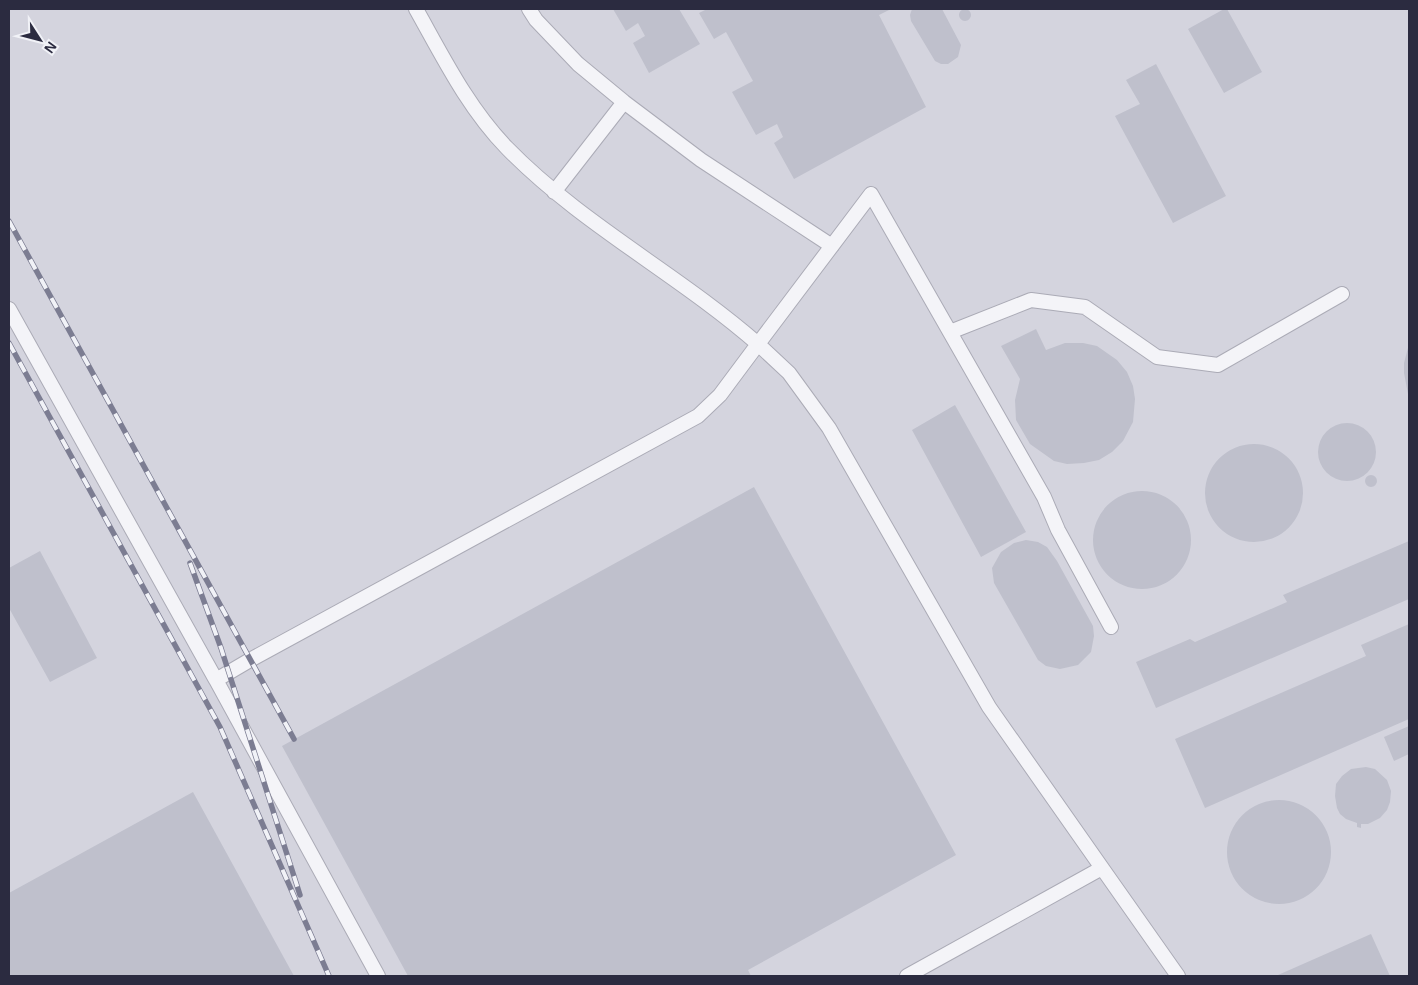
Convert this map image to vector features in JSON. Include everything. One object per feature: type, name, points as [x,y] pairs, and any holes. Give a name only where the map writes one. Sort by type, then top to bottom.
[{"type":"lane","points":[[416,9],[453,75],[478,114],[506,148],[554,192],[727,317],[789,374],[829,428],[989,707],[1178,976]]},
{"type":"lane","points":[[529,9],[536,20],[578,64],[624,102],[701,160],[832,246]]},
{"type":"lane","points":[[554,192],[624,102]]},
{"type":"lane","points":[[216,680],[698,416],[720,395],[871,194],[1044,497],[1058,530],[1111,627]]},
{"type":"lane","points":[[950,332],[1031,300],[1085,307],[1157,357],[1218,365],[1342,294]]},
{"type":"lane","points":[[9,309],[216,680],[378,976]]},
{"type":"lane","points":[[907,976],[1102,868]]},
{"type":"shaded area","points":[[9,9],[1409,9],[1409,976],[9,976]]},
{"type":"building","points":[[613,9],[679,9],[700,44],[649,73],[633,43],[645,36],[638,23],[626,31]]},
{"type":"building","points":[[707,9],[891,9],[879,15],[926,107],[794,179],[774,143],[783,137],[777,124],[756,135],[732,92],[753,81],[726,32],[714,39],[699,13]]},
{"type":"building","points":[[912,9],[942,9],[961,45],[958,57],[948,64],[941,64],[935,61],[911,21]]},
{"type":"building","points":[[965,9],[971,15],[965,21],[959,15]]},
{"type":"building","points":[[1227,9],[1262,72],[1224,93],[1188,29]]},
{"type":"building","points":[[1156,64],[1226,196],[1173,223],[1115,116],[1140,104],[1126,80]]},
{"type":"building","points":[[1036,329],[1046,350],[1065,343],[1083,343],[1097,346],[1117,360],[1127,372],[1133,386],[1135,399],[1133,422],[1123,441],[1112,452],[1099,460],[1067,464],[1054,461],[1030,444],[1016,420],[1015,400],[1020,379],[1001,346]]},
{"type":"building","points":[[1409,344],[1409,394],[1408,394],[1404,363]]},
{"type":"building","points":[[955,405],[1026,532],[981,557],[912,430]]},
{"type":"building","points":[[1347,423],[1358,425],[1371,436],[1376,452],[1374,463],[1363,476],[1347,481],[1336,479],[1323,468],[1318,452],[1320,441],[1331,428]]},
{"type":"building","points":[[1254,444],[1273,448],[1289,458],[1299,474],[1303,493],[1299,512],[1289,528],[1273,538],[1254,542],[1235,538],[1219,528],[1209,512],[1205,493],[1209,474],[1219,458],[1235,448]]},
{"type":"building","points":[[1369,475],[1373,475],[1377,481],[1373,487],[1369,487],[1365,483],[1365,479]]},
{"type":"building","points":[[754,487],[956,855],[748,970],[751,976],[408,976],[282,746]]},
{"type":"building","points":[[1142,491],[1161,495],[1177,505],[1187,521],[1191,540],[1187,559],[1177,575],[1161,585],[1142,589],[1123,585],[1107,575],[1097,559],[1093,540],[1097,521],[1107,505],[1123,495]]},
{"type":"building","points":[[1026,540],[1038,542],[1047,547],[1057,561],[1093,626],[1094,636],[1091,652],[1078,665],[1060,669],[1046,666],[1038,660],[994,583],[992,568],[1001,552],[1014,543]]},
{"type":"building","points":[[1409,541],[1409,599],[1156,708],[1136,662],[1190,639],[1195,642],[1287,602],[1283,595]]},
{"type":"building","points":[[40,551],[97,658],[50,682],[9,608],[9,568]]},
{"type":"building","points":[[1409,624],[1409,719],[1205,808],[1175,739],[1366,656],[1361,645]]},
{"type":"building","points":[[1409,726],[1409,754],[1394,761],[1384,737]]},
{"type":"building","points":[[1366,767],[1375,769],[1387,780],[1391,791],[1387,810],[1380,818],[1368,824],[1361,824],[1361,828],[1357,827],[1357,823],[1346,819],[1340,814],[1335,796],[1336,784],[1342,776],[1351,769]]},
{"type":"building","points":[[193,792],[294,976],[9,976],[9,893]]},
{"type":"building","points":[[1279,800],[1299,804],[1316,815],[1327,832],[1331,852],[1327,872],[1316,889],[1299,900],[1279,904],[1259,900],[1242,889],[1231,872],[1227,852],[1231,832],[1242,815],[1259,804]]},
{"type":"building","points":[[1371,934],[1390,976],[1278,976],[1278,975]]},
{"type":"railway","points":[[9,221],[294,739]]},
{"type":"railway","points":[[9,343],[220,727],[329,976]]},
{"type":"railway","points":[[190,563],[221,648],[300,895]]}]
